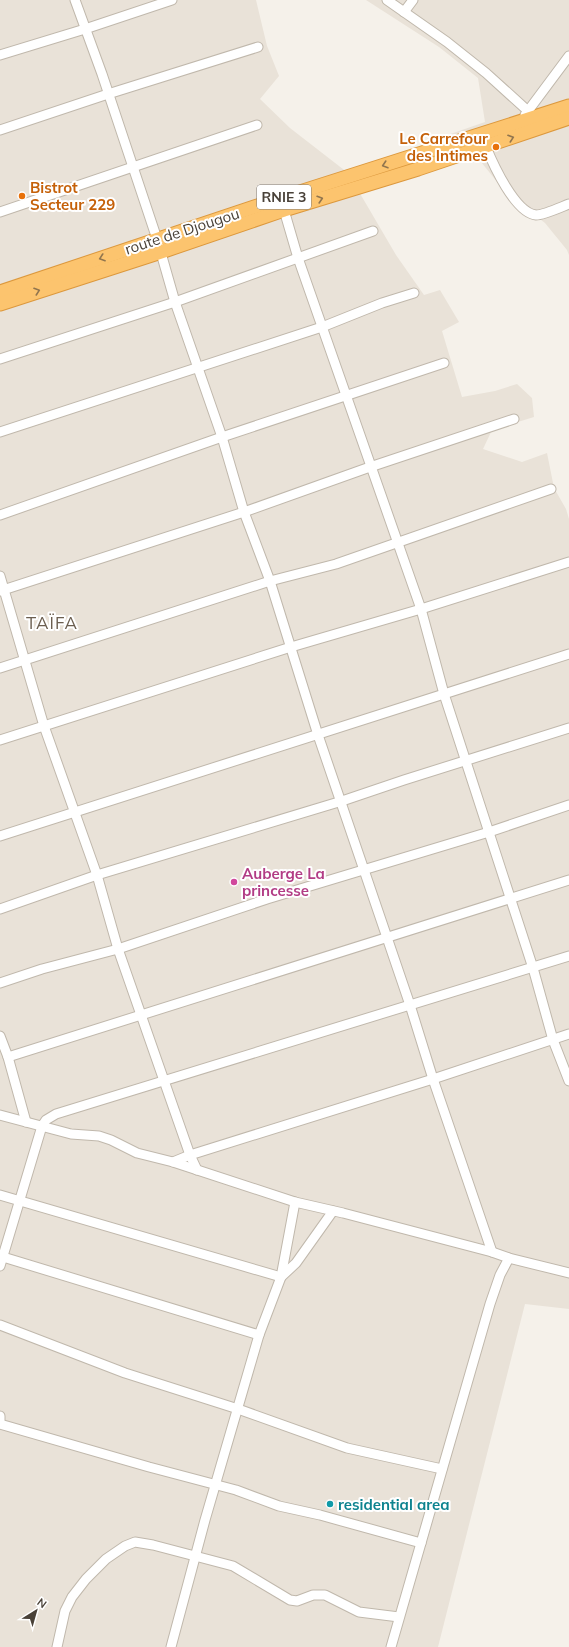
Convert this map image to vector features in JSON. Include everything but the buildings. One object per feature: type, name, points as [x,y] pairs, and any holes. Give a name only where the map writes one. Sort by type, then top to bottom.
[{"type":"highway","name":"route de Djougou","points":[[0,304],[524,116],[569,106]]},
{"type":"highway","name":"route de Djougou","points":[[0,292],[284,210],[418,169],[569,118]]},
{"type":"street","points":[[75,0],[159,246],[175,302],[222,437],[244,512],[270,581],[318,735],[342,801],[433,1079],[492,1252]]},
{"type":"street","points":[[0,55],[172,0]]},
{"type":"street","points":[[387,0],[447,42],[486,73],[524,116],[569,56]]},
{"type":"street","points":[[404,12],[412,0]]},
{"type":"street","points":[[0,130],[258,47]]},
{"type":"street","points":[[0,212],[132,166],[257,125]]},
{"type":"street","points":[[486,146],[495,168],[513,196],[524,209],[531,214],[538,215],[569,204]]},
{"type":"street","points":[[284,210],[298,258],[345,396],[421,609],[444,694],[533,968],[553,1040],[569,1081]]},
{"type":"street","points":[[0,359],[175,302],[374,231]]},
{"type":"street","points":[[0,432],[322,327],[382,303],[414,293]]},
{"type":"street","points":[[0,516],[222,437],[444,362]]},
{"type":"street","points":[[2,590],[244,512],[370,467],[514,419]]},
{"type":"street","points":[[0,668],[270,581],[336,564],[551,489]]},
{"type":"street","points":[[0,740],[291,647],[421,609],[569,562]]},
{"type":"street","points":[[0,576],[2,590],[44,726],[97,875],[118,949],[142,1014],[190,1155],[197,1170]]},
{"type":"street","points":[[0,836],[569,654]]},
{"type":"street","points":[[0,909],[97,875],[342,801],[569,728]]},
{"type":"street","points":[[0,983],[42,969],[118,949],[364,869],[489,832],[569,806]]},
{"type":"street","points":[[8,1057],[569,880]]},
{"type":"street","points":[[259,1335],[2,1262],[42,1126],[46,1120],[56,1114],[569,956]]},
{"type":"street","points":[[173,1162],[190,1155],[433,1079],[569,1034]]},
{"type":"street","points":[[0,1036],[8,1057],[26,1122]]},
{"type":"street","points":[[0,1115],[71,1134],[99,1136],[111,1140],[137,1153],[173,1162],[295,1202],[569,1273]]},
{"type":"street","points":[[0,1195],[281,1277]]},
{"type":"street","points":[[171,1647],[259,1335],[281,1277],[295,1202]]},
{"type":"street","points":[[281,1277],[296,1263],[333,1211]]},
{"type":"street","points":[[391,1647],[490,1304],[500,1275],[509,1258]]},
{"type":"street","points":[[0,1325],[125,1373],[238,1409],[348,1448],[442,1469]]},
{"type":"street","points":[[0,1416],[0,1424],[217,1485],[254,1496],[279,1506],[320,1514],[421,1543]]},
{"type":"street","points":[[57,1647],[65,1611],[72,1598],[99,1564],[116,1552],[135,1542],[143,1542],[182,1554],[196,1556],[233,1566],[290,1600],[297,1601],[313,1595],[324,1595],[359,1612],[399,1617]]},
{"type":"shaded area","points":[[0,0],[256,0],[267,46],[279,76],[260,99],[290,128],[348,173],[396,255],[424,295],[440,290],[459,322],[442,331],[462,397],[495,391],[517,384],[532,398],[534,417],[492,430],[483,449],[522,462],[547,453],[554,488],[566,509],[569,519],[569,1309],[525,1304],[438,1647],[0,1647]]},
{"type":"shaded area","points":[[366,0],[569,0],[569,105],[443,145],[439,138],[485,122],[478,78],[439,47]]},
{"type":"shaded area","points":[[569,118],[569,255],[567,250],[545,223],[506,193],[473,152]]},
{"type":"place","name":"Le Carrefour des Intimes","points":[[496,147]]},
{"type":"place","name":"Bistrot Secteur 229","points":[[22,196]]},
{"type":"place","name":"Auberge La princesse","points":[[234,882]]},
{"type":"place","name":"residential area","points":[[330,1504]]},
{"type":"district","name":"TAÏFA","points":[[52,622]]}]
